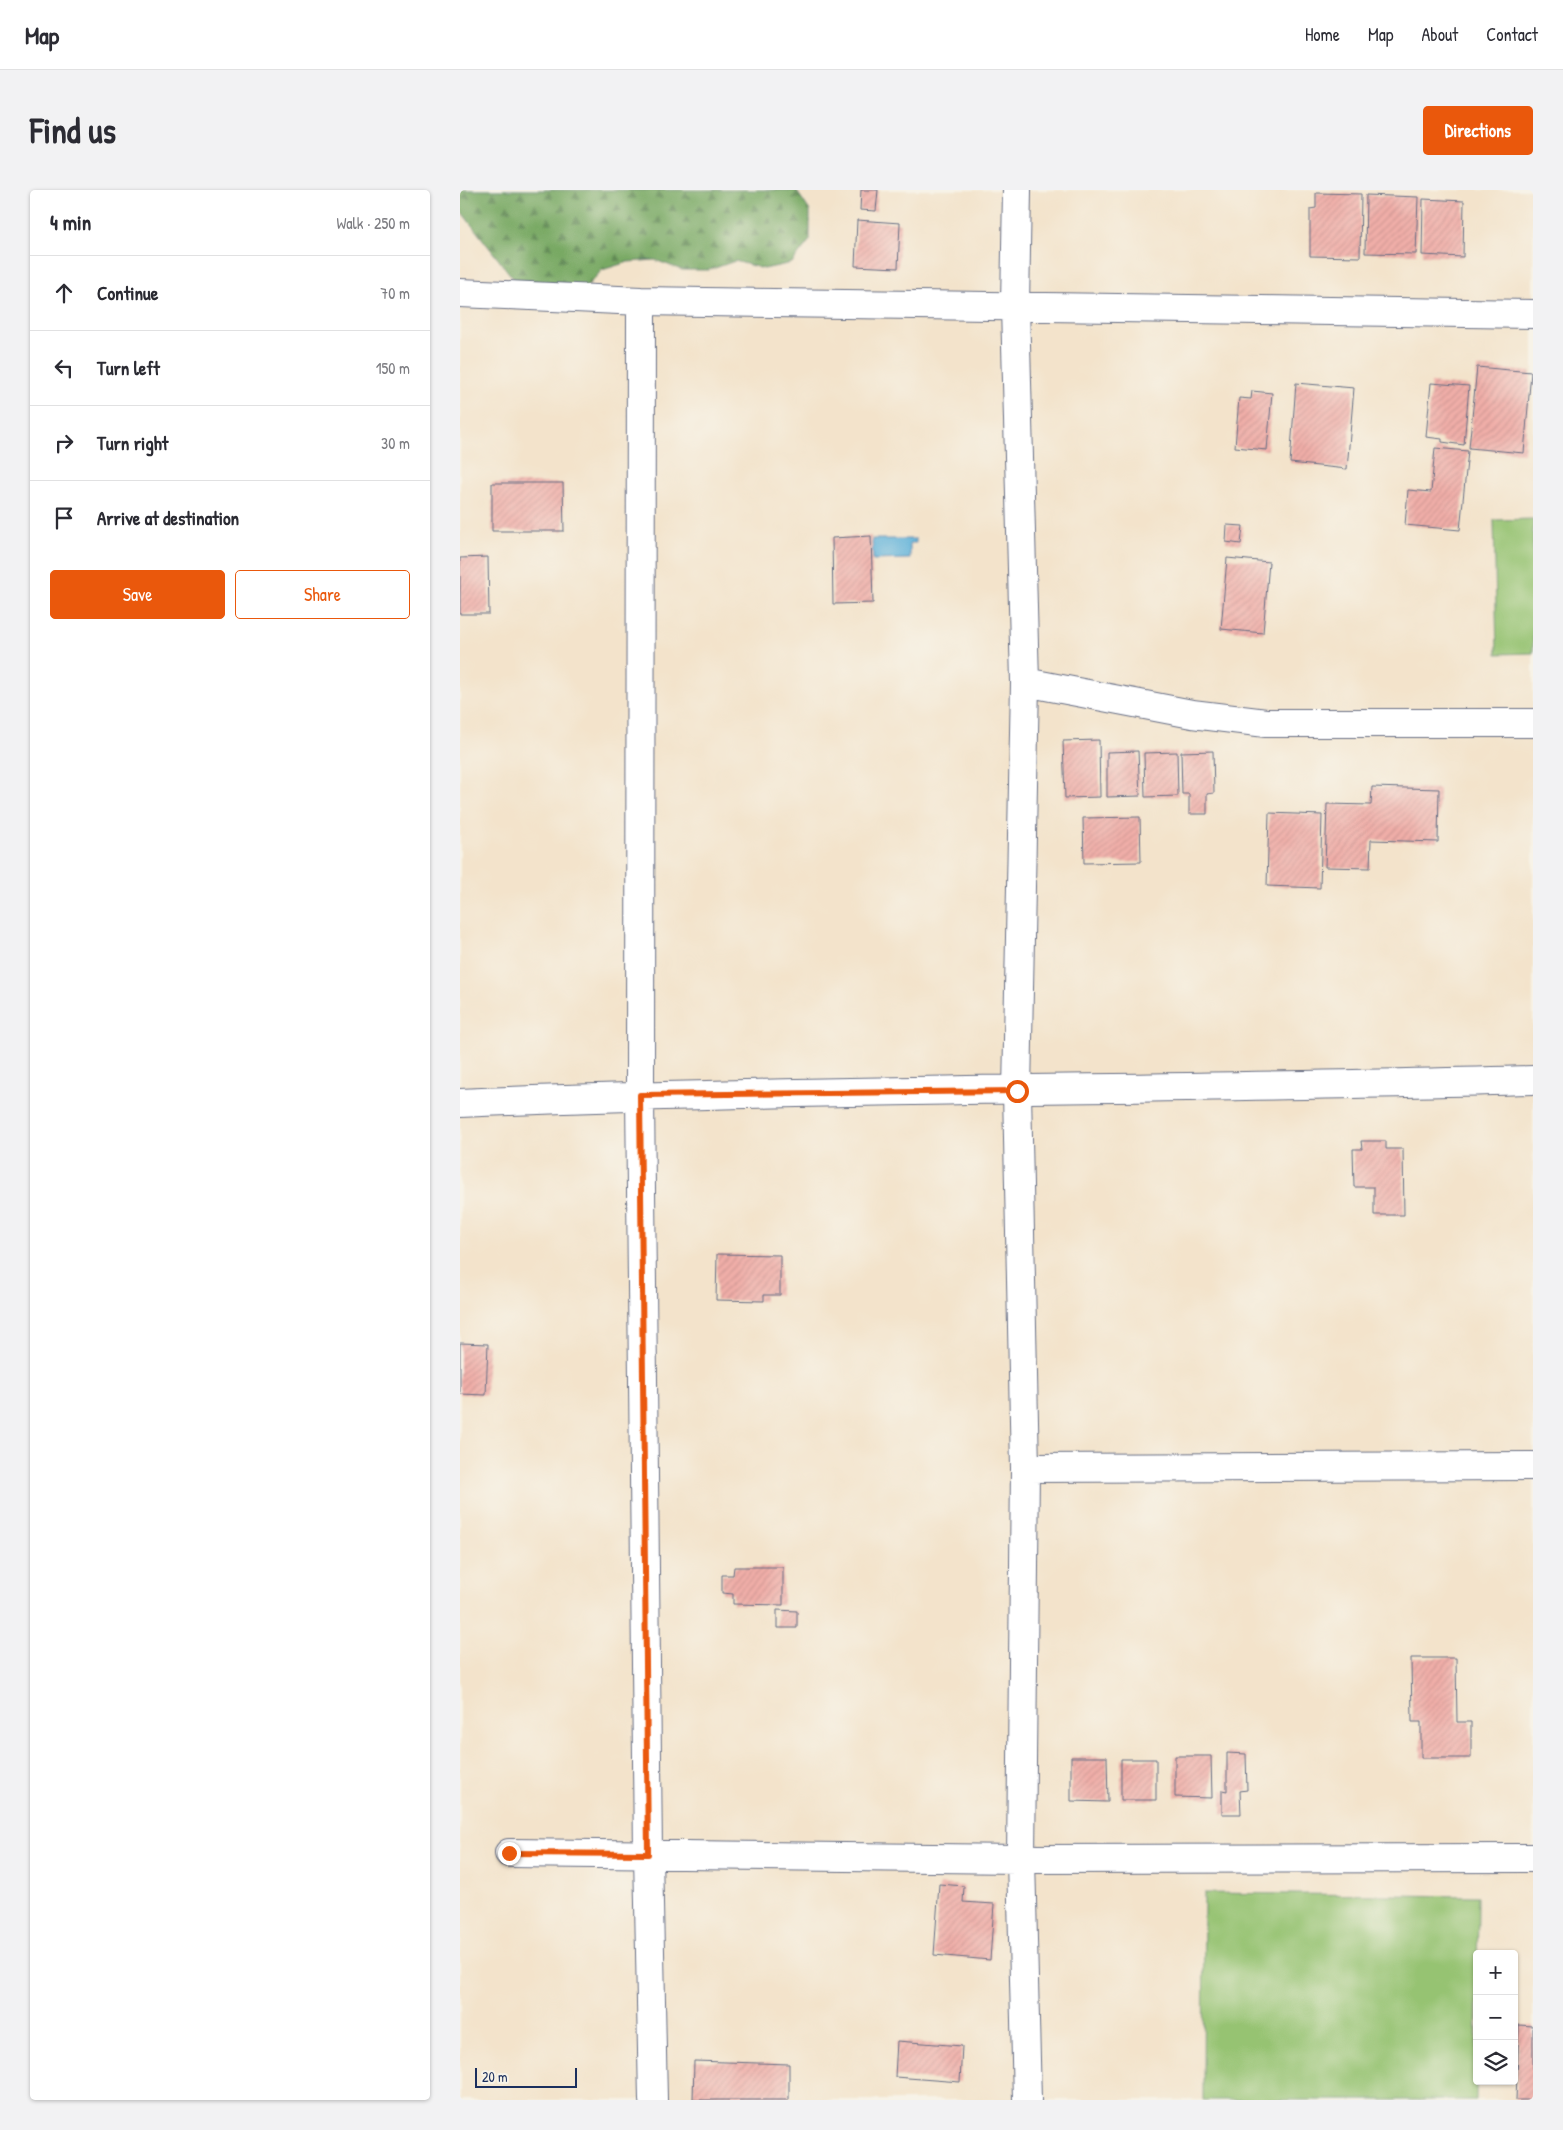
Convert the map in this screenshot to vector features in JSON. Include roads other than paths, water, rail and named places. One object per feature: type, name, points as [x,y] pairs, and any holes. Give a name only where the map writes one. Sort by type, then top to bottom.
[{"type":"street","points":[[1017,190],[1015,307],[1025,682],[1017,1091],[1024,1468],[1022,1859],[1028,2100]]},
{"type":"street","points":[[460,293],[641,301],[1533,314]]},
{"type":"street","points":[[641,301],[640,1095],[648,1854],[653,2100]]},
{"type":"street","points":[[1025,682],[1192,714],[1266,723],[1533,723]]},
{"type":"street","points":[[460,1103],[640,1095],[1017,1091],[1533,1080]]},
{"type":"street","points":[[1024,1468],[1533,1466]]},
{"type":"street","points":[[509,1853],[1022,1859],[1533,1858]]},
{"type":"water","points":[[872,539],[916,539],[916,543],[910,543],[910,559],[873,560]]}]
